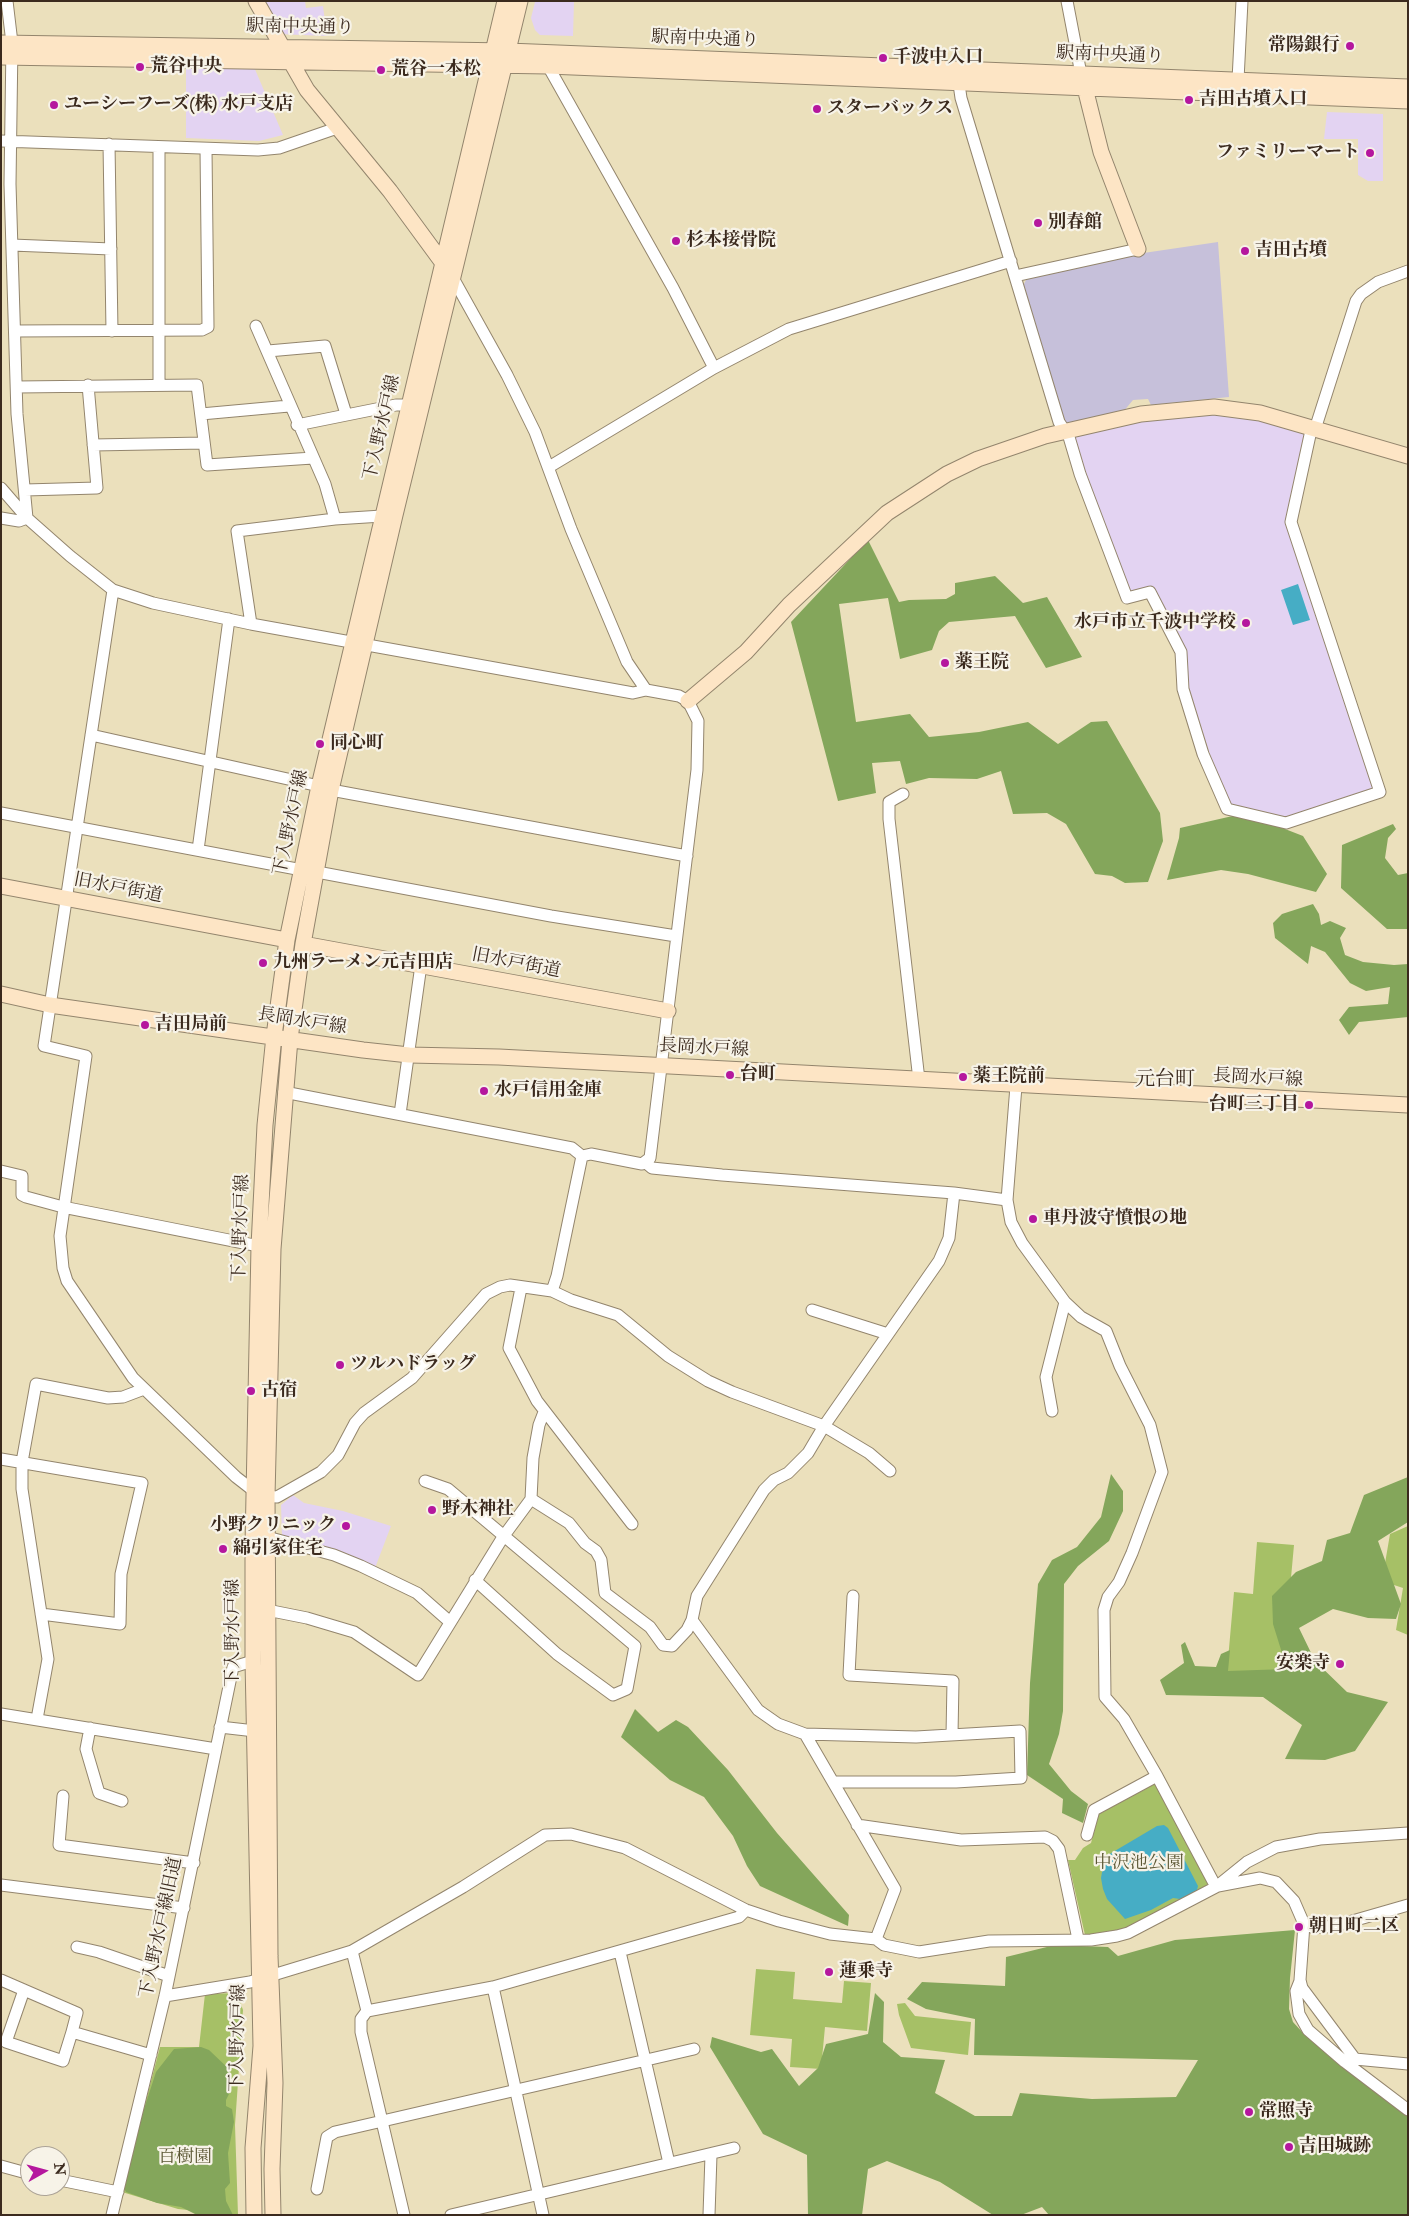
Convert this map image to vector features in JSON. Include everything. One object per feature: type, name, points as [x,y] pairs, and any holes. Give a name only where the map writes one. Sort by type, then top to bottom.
[{"type":"main road","points":[[256,1],[307,90],[390,190],[442,260],[453,278]]},
{"type":"main road","name":"下入野水戸線","points":[[254,2215],[253,2148],[264,1978],[267,1610],[267,1537],[260,1494],[259,1246],[265,1125],[274,1036],[288,940],[309,871],[325,788],[358,643],[453,278],[499,58],[504,1]]},
{"type":"main road","name":"下入野水戸線","points":[[358,643],[382,516],[442,260],[499,58],[520,1]]},
{"type":"main road","name":"駅南中央通り","points":[[7,50],[283,46],[499,58],[1081,74],[1408,87]]},
{"type":"main road","name":"駅南中央通り","points":[[7,50],[291,62],[499,58],[548,66],[1408,101]]},
{"type":"main road","points":[[1081,74],[1101,152],[1138,249]]},
{"type":"main road","points":[[688,701],[746,652],[789,605],[887,513],[932,483],[978,460],[1063,431],[1141,414],[1214,407],[1260,413],[1408,456]]},
{"type":"main road","name":"下入野水戸線","points":[[273,2215],[272,2169],[275,2082],[264,1978],[253,1661],[273,1249],[284,1092],[303,944],[309,871]]},
{"type":"main road","name":"旧水戸街道","points":[[1,886],[288,940]]},
{"type":"main road","name":"旧水戸街道","points":[[303,944],[668,1011]]},
{"type":"main road","name":"長岡水戸線","points":[[1,994],[50,1005],[409,1055],[499,1057],[1016,1086],[1408,1105]]},
{"type":"street","points":[[7,1],[5,184],[12,245],[17,414],[27,518]]},
{"type":"street","points":[[1067,1],[1081,74]]},
{"type":"street","points":[[1238,80],[1242,1]]},
{"type":"street","points":[[548,66],[668,280],[714,368]]},
{"type":"street","points":[[959,84],[961,98],[1059,422],[1063,431],[1069,437],[1080,474],[1127,598],[1150,592],[1181,652],[1183,689],[1203,754],[1227,809],[1286,823],[1380,792],[1291,522],[1310,435],[1317,423],[1356,302],[1361,294],[1378,282],[1408,271]]},
{"type":"street","points":[[5,141],[258,150],[279,148],[337,128]]},
{"type":"street","points":[[110,144],[112,331]]},
{"type":"street","points":[[158,147],[159,385]]},
{"type":"street","points":[[15,332],[202,330],[208,327],[206,149]]},
{"type":"street","points":[[12,245],[111,249]]},
{"type":"street","points":[[1016,276],[1138,249]]},
{"type":"street","points":[[549,468],[714,368],[789,329],[1011,261]]},
{"type":"street","points":[[453,278],[507,374],[549,468],[571,529],[627,662],[646,690]]},
{"type":"street","points":[[256,326],[268,351],[289,406],[325,484],[335,519]]},
{"type":"street","points":[[268,351],[325,346],[346,414]]},
{"type":"street","points":[[25,490],[97,488],[88,385]]},
{"type":"street","points":[[17,387],[198,385],[207,465],[313,458]]},
{"type":"street","points":[[298,425],[346,414],[408,405]]},
{"type":"street","points":[[201,414],[289,406]]},
{"type":"street","points":[[93,445],[204,443]]},
{"type":"street","points":[[1,488],[27,518],[70,556],[113,590],[154,603],[251,624],[633,693],[646,690],[679,696],[688,701],[698,721],[697,770],[662,1066],[650,1158],[646,1163]]},
{"type":"street","points":[[251,624],[237,530],[335,519],[382,516]]},
{"type":"street","points":[[1,518],[19,521],[27,518]]},
{"type":"street","points":[[113,590],[44,1046],[86,1056],[63,1208],[60,1250],[67,1281],[117,1356],[144,1389],[236,1477],[260,1494],[281,1496],[321,1472],[338,1455],[355,1423],[364,1412],[412,1378],[486,1294],[510,1286],[552,1291],[571,1300],[618,1315],[668,1356],[708,1381],[732,1392],[824,1426],[869,1453],[890,1471]]},
{"type":"street","points":[[198,850],[229,619]]},
{"type":"street","points":[[91,735],[325,788],[687,856]]},
{"type":"street","points":[[903,794],[889,802],[889,819],[919,1080]]},
{"type":"street","points":[[1,813],[551,916],[676,936]]},
{"type":"street","points":[[400,1114],[421,965]]},
{"type":"street","points":[[1016,1086],[1006,1200],[1011,1222],[1022,1244],[1065,1302],[1081,1317],[1106,1331],[1120,1366],[1150,1425],[1162,1472],[1142,1528],[1119,1582],[1108,1596],[1104,1610],[1105,1697],[1113,1709],[1124,1719],[1216,1886]]},
{"type":"street","points":[[284,1092],[572,1148],[582,1156]]},
{"type":"street","points":[[582,1156],[591,1154],[646,1163],[652,1168],[954,1193],[1006,1200]]},
{"type":"street","points":[[552,1291],[557,1276],[582,1156]]},
{"type":"street","points":[[1,1171],[22,1176],[22,1194],[26,1197],[63,1208],[259,1246]]},
{"type":"street","points":[[531,1499],[569,1523],[585,1543],[596,1551],[601,1560],[605,1593],[650,1627],[663,1645],[672,1646],[692,1620],[697,1596],[764,1490],[799,1463],[808,1453],[824,1426],[940,1261],[947,1246],[954,1193]]},
{"type":"street","points":[[522,1288],[509,1348],[544,1412],[632,1524]]},
{"type":"street","points":[[1052,1411],[1046,1377],[1065,1302]]},
{"type":"street","points":[[812,1310],[888,1334]]},
{"type":"street","points":[[37,1720],[48,1659],[23,1507],[22,1462],[36,1384],[108,1398],[123,1397],[144,1389]]},
{"type":"street","points":[[267,1610],[307,1618],[354,1632],[418,1676],[503,1536],[531,1499],[533,1458],[539,1425],[544,1412]]},
{"type":"street","points":[[1,1459],[142,1484],[121,1574],[120,1624],[40,1614]]},
{"type":"street","points":[[425,1481],[448,1489],[635,1646],[627,1689],[613,1695],[557,1654],[475,1580]]},
{"type":"street","points":[[267,1537],[334,1555],[361,1566],[417,1593],[450,1622]]},
{"type":"street","points":[[852,1596],[849,1675],[952,1681],[952,1736]]},
{"type":"street","points":[[692,1620],[758,1710],[778,1724],[805,1734],[952,1736],[1020,1731],[1021,1778],[956,1782],[833,1782]]},
{"type":"street","name":"下入野水戸線旧道","points":[[112,2215],[170,1976],[233,1667],[253,1661]]},
{"type":"street","points":[[1,1714],[216,1749]]},
{"type":"street","points":[[220,1727],[255,1731]]},
{"type":"street","points":[[90,1728],[86,1749],[99,1793],[122,1801]]},
{"type":"street","points":[[805,1734],[895,1890],[876,1938]]},
{"type":"street","points":[[1087,1835],[1094,1810],[1157,1776]]},
{"type":"street","points":[[63,1796],[59,1845],[69,1848],[194,1863]]},
{"type":"street","points":[[858,1825],[961,1840],[1045,1838],[1053,1841],[1059,1849],[1078,1940]]},
{"type":"street","points":[[165,1996],[264,1978],[352,1951],[463,1888],[545,1835],[571,1834],[626,1848],[746,1910],[830,1934],[876,1938],[884,1944],[919,1952],[999,1941],[1090,1940],[1128,1933],[1216,1886],[1263,1853],[1290,1843],[1408,1833]]},
{"type":"street","points":[[1216,1886],[1249,1879],[1271,1879],[1291,1896],[1304,1924],[1300,1980],[1296,1990],[1299,2014],[1308,2030],[1345,2062],[1408,2110]]},
{"type":"street","points":[[1,1884],[184,1908]]},
{"type":"street","points":[[1304,1924],[1314,1928],[1335,1926],[1408,1905]]},
{"type":"street","points":[[404,2215],[361,2032],[361,2019],[367,2011],[493,1986],[620,1952],[739,1917],[746,1910]]},
{"type":"street","points":[[77,1947],[99,1952],[170,1976]]},
{"type":"street","points":[[352,1951],[367,2011]]},
{"type":"street","points":[[620,1952],[669,2163]]},
{"type":"street","points":[[1,1980],[77,2012],[62,2061],[6,2042],[24,1990]]},
{"type":"street","points":[[1300,1980],[1302,1988],[1355,2059],[1408,2064]]},
{"type":"street","points":[[493,1986],[543,2215]]},
{"type":"street","points":[[72,2032],[151,2055]]},
{"type":"street","points":[[317,2189],[328,2137],[335,2132],[694,2049]]},
{"type":"street","points":[[450,2215],[669,2163],[711,2155],[734,2148]]},
{"type":"street","points":[[709,2215],[711,2155]]},
{"type":"street","points":[[2,2168],[20,2172]]},
{"type":"street","points":[[70,2182],[118,2192]]},
{"type":"shaded area","points":[[258,1],[305,1],[306,8],[323,6],[327,36],[277,34]]},
{"type":"shaded area","points":[[574,1],[573,36],[540,35],[535,30],[531,18],[535,2]]},
{"type":"shaded area","points":[[186,67],[254,67],[283,135],[259,141],[186,138]]},
{"type":"shaded area","points":[[1327,112],[1383,114],[1383,181],[1368,181],[1358,175],[1358,139],[1324,139]]},
{"type":"shaded area","points":[[1218,242],[1229,397],[1151,405],[1148,399],[1133,400],[1123,412],[1068,424],[1063,419],[1023,286],[1027,278],[1130,255]]},
{"type":"shaded area","name":"水戸市立千波中学校","points":[[1190,412],[1242,415],[1307,433],[1288,523],[1374,788],[1373,790],[1283,818],[1231,804],[1211,758],[1187,682],[1152,587],[1128,593],[1084,476],[1074,436],[1077,432]]},
{"type":"shaded area","points":[[293,1495],[304,1503],[343,1511],[391,1526],[375,1568],[282,1537],[281,1505]]},
{"type":"green space","points":[[868,540],[899,602],[946,599],[955,594],[955,583],[995,576],[1023,603],[1047,597],[1082,657],[1046,668],[1015,616],[949,622],[939,631],[932,650],[900,659],[888,598],[839,604],[856,722],[910,714],[929,737],[979,732],[1028,722],[1058,744],[1091,722],[1107,721],[1160,813],[1163,841],[1148,882],[1125,883],[1112,876],[1095,874],[1066,824],[1047,813],[1013,814],[1001,771],[977,779],[929,778],[906,784],[900,761],[872,763],[876,793],[838,801],[791,622]]},
{"type":"green space","points":[[1237,815],[1267,822],[1303,836],[1327,874],[1316,892],[1248,874],[1221,870],[1167,880],[1180,828]]},
{"type":"green space","points":[[1393,824],[1396,829],[1388,838],[1385,858],[1398,875],[1408,873],[1408,929],[1387,929],[1341,888],[1342,845]]},
{"type":"green space","points":[[1313,904],[1319,914],[1321,925],[1330,921],[1346,928],[1340,938],[1345,955],[1363,962],[1394,965],[1408,964],[1408,1017],[1359,1022],[1349,1035],[1339,1020],[1349,1007],[1388,1004],[1390,987],[1366,991],[1350,983],[1325,952],[1311,946],[1308,964],[1275,938],[1273,923],[1282,914]]},
{"type":"green space","points":[[1111,1474],[1123,1491],[1123,1511],[1109,1541],[1078,1566],[1064,1584],[1063,1711],[1059,1734],[1049,1764],[1071,1791],[1088,1804],[1083,1823],[1062,1813],[1063,1799],[1027,1775],[1030,1683],[1038,1584],[1052,1560],[1077,1547],[1101,1517]]},
{"type":"green space","points":[[1408,1477],[1408,1522],[1378,1541],[1401,1604],[1396,1619],[1368,1618],[1333,1609],[1299,1628],[1315,1661],[1347,1692],[1388,1702],[1355,1751],[1325,1760],[1285,1759],[1302,1725],[1263,1697],[1166,1695],[1160,1680],[1184,1663],[1181,1645],[1185,1642],[1195,1666],[1216,1667],[1221,1654],[1230,1650],[1228,1671],[1287,1669],[1273,1624],[1272,1596],[1296,1572],[1322,1561],[1327,1540],[1350,1533],[1364,1495]]},
{"type":"green space","points":[[1408,1526],[1408,1635],[1396,1630],[1403,1588],[1382,1581],[1390,1534]]},
{"type":"green space","points":[[1257,1542],[1294,1545],[1282,1676],[1227,1671],[1234,1592],[1253,1594]]},
{"type":"green space","points":[[635,1709],[658,1732],[676,1720],[688,1727],[728,1770],[777,1833],[849,1915],[848,1926],[760,1886],[747,1866],[733,1836],[704,1797],[670,1780],[621,1737]]},
{"type":"green space","name":"中沢池公園","points":[[1153,1785],[1158,1785],[1208,1881],[1206,1888],[1128,1927],[1109,1933],[1085,1935],[1068,1860],[1075,1860],[1083,1848],[1091,1843],[1099,1814]]},
{"type":"green space","points":[[1295,1930],[1289,2009],[1293,2022],[1304,2034],[1408,2116],[1408,2215],[1049,2215],[1042,2207],[1021,2215],[993,2215],[940,2182],[887,2161],[868,2169],[862,2215],[808,2215],[807,2155],[763,2134],[710,2047],[712,2037],[761,2052],[772,2049],[799,2086],[818,2068],[826,2044],[868,2034],[875,1993],[884,2002],[883,2042],[901,2057],[945,2060],[935,2093],[975,2116],[1012,2116],[1020,2093],[1092,2099],[1176,2097],[1198,2060],[974,2055],[975,2019],[926,2009],[907,1999],[922,1982],[1005,1986],[1006,1957],[1055,1945],[1108,1947],[1118,1956],[1175,1940]]},
{"type":"green space","points":[[756,1969],[795,1972],[793,1999],[842,2003],[844,1981],[871,1983],[867,2031],[825,2027],[821,2069],[790,2067],[792,2039],[750,2035]]},
{"type":"green space","name":"百樹園","points":[[237,1993],[243,2010],[235,2125],[238,2215],[178,2209],[122,2192],[160,2047],[199,2047],[205,1994]]},
{"type":"green space","points":[[905,2003],[915,2016],[971,2022],[968,2055],[911,2048],[897,2004]]},
{"type":"green space","name":"百樹園","points":[[201,2047],[209,2050],[230,2070],[230,2092],[226,2100],[226,2106],[232,2109],[234,2122],[228,2153],[230,2183],[225,2189],[226,2201],[233,2215],[197,2215],[181,2207],[157,2203],[126,2192],[123,2186],[131,2161],[135,2137],[156,2072],[174,2049]]},
{"type":"water","points":[[1298,584],[1310,620],[1293,625],[1281,590]]},
{"type":"water","points":[[1164,1825],[1168,1828],[1198,1886],[1197,1890],[1191,1895],[1180,1899],[1173,1898],[1151,1910],[1125,1919],[1107,1899],[1103,1889],[1101,1878],[1104,1861],[1108,1855],[1157,1826]]},
{"type":"place","name":"常陽銀行","points":[[1350,46]]},
{"type":"place","name":"千波中入口","points":[[883,58]]},
{"type":"place","name":"荒谷中央","points":[[140,67]]},
{"type":"place","name":"荒谷一本松","points":[[381,70]]},
{"type":"place","name":"吉田古墳入口","points":[[1189,100]]},
{"type":"place","name":"ユーシーフーズ(株) 水戸支店","points":[[54,105]]},
{"type":"place","name":"スターバックス","points":[[817,109]]},
{"type":"place","name":"ファミリーマート","points":[[1370,153]]},
{"type":"place","name":"別春館","points":[[1038,223]]},
{"type":"place","name":"杉本接骨院","points":[[676,241]]},
{"type":"place","name":"吉田古墳","points":[[1245,251]]},
{"type":"place","name":"水戸市立千波中学校","points":[[1246,623]]},
{"type":"place","name":"薬王院","points":[[945,663]]},
{"type":"place","name":"同心町","points":[[320,744]]},
{"type":"place","name":"九州ラーメン元吉田店","points":[[263,963]]},
{"type":"place","name":"吉田局前","points":[[145,1025]]},
{"type":"place","name":"台町","points":[[730,1075]]},
{"type":"place","name":"薬王院前","points":[[963,1077]]},
{"type":"place","name":"水戸信用金庫","points":[[484,1091]]},
{"type":"place","name":"台町三丁目","points":[[1309,1105]]},
{"type":"place","name":"車丹波守憤恨の地","points":[[1033,1219]]},
{"type":"place","name":"ツルハドラッグ","points":[[340,1365]]},
{"type":"place","name":"古宿","points":[[251,1391]]},
{"type":"place","name":"野木神社","points":[[432,1510]]},
{"type":"place","name":"小野クリニック","points":[[346,1526]]},
{"type":"place","name":"綿引家住宅","points":[[223,1549]]},
{"type":"place","name":"安楽寺","points":[[1340,1664]]},
{"type":"place","name":"朝日町二区","points":[[1299,1927]]},
{"type":"place","name":"蓮乗寺","points":[[829,1972]]},
{"type":"place","name":"常照寺","points":[[1249,2112]]},
{"type":"place","name":"吉田城跡","points":[[1289,2147]]},
{"type":"district","name":"元台町","points":[[1165,1081]]}]
